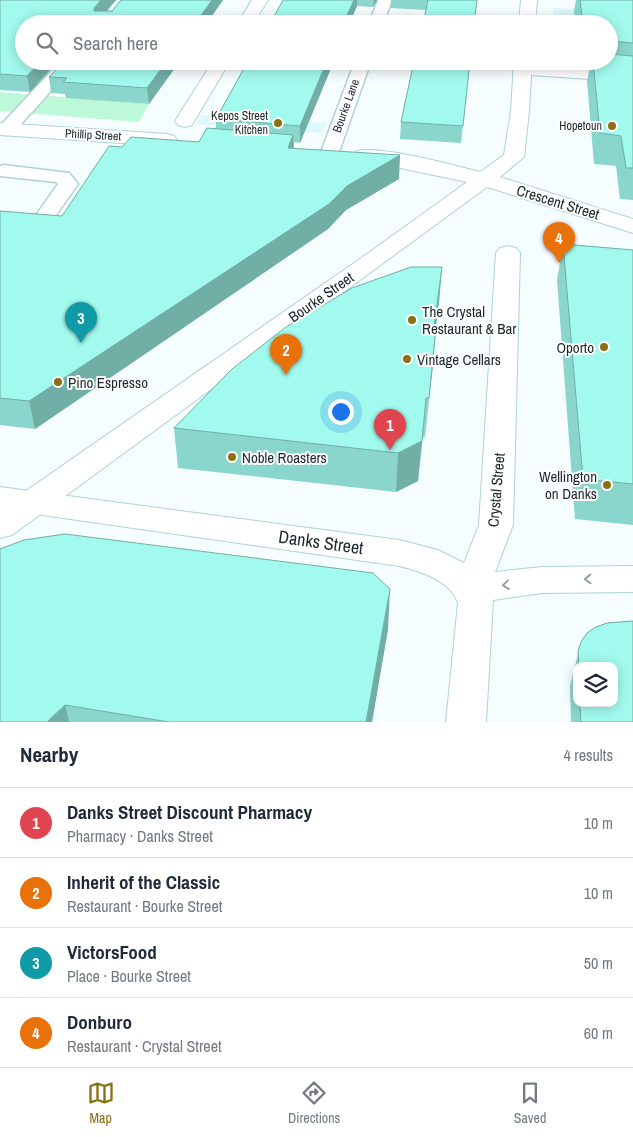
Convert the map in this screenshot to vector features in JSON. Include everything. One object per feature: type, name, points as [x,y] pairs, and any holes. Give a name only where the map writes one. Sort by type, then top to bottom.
[{"type":"street","points":[[251,15],[260,0]]},
{"type":"street","points":[[528,15],[530,0]]},
{"type":"street","points":[[186,121],[217,70]]},
{"type":"street","name":"Bourke Street","points":[[0,526],[514,157],[520,111],[522,70]]},
{"type":"street","points":[[562,70],[633,77]]},
{"type":"street","name":"Phillip Street","points":[[3,130],[188,141]]},
{"type":"street","points":[[321,151],[385,158],[483,180]]},
{"type":"street","name":"Crescent Street","points":[[483,180],[544,196],[633,226]]},
{"type":"street","name":"Crystal Street","points":[[471,589],[496,525],[508,252]]},
{"type":"street","name":"Danks Street","points":[[0,498],[399,553],[426,559],[448,568],[471,589]]},
{"type":"street","points":[[466,722],[476,603],[471,589],[542,580],[633,579]]},
{"type":"lane","points":[[379,15],[385,0]]},
{"type":"lane","points":[[3,130],[61,70]]},
{"type":"lane","name":"Bourke Lane","points":[[321,151],[359,70]]},
{"type":"lane","points":[[4,171],[62,177],[67,180],[68,184],[38,228]]},
{"type":"shaded area","points":[[553,8],[633,11],[618,42],[618,15],[554,15]]},
{"type":"shaded area","points":[[201,115],[326,123],[322,133],[196,124]]},
{"type":"green space","points":[[0,92],[149,104],[139,122],[0,111]]},
{"type":"building","points":[[0,0],[101,0],[94,8],[94,11],[112,11],[121,0],[212,0],[201,15],[15,15],[15,70],[33,70],[27,76],[0,74]]},
{"type":"building","points":[[283,0],[354,0],[347,15],[275,15]]},
{"type":"building","points":[[428,0],[477,0],[475,15],[425,15]]},
{"type":"building","points":[[580,0],[633,0],[633,43],[618,42],[618,15],[582,15]]},
{"type":"building","points":[[618,55],[633,56],[633,168],[626,168],[621,136],[600,133],[594,70],[618,70]]},
{"type":"building","points":[[56,70],[160,70],[147,88],[63,82],[67,78],[49,77]]},
{"type":"building","points":[[243,70],[323,70],[300,126],[216,119]]},
{"type":"building","points":[[412,70],[469,70],[463,126],[401,122]]},
{"type":"building","points":[[207,128],[293,135],[288,148],[400,155],[347,186],[329,204],[29,401],[0,398],[0,211],[62,216],[109,146],[122,147],[131,137],[199,142]]},
{"type":"building","points":[[563,244],[633,250],[633,484],[583,479]]},
{"type":"building","points":[[411,267],[442,267],[434,327],[436,327],[429,398],[426,398],[422,441],[398,453],[174,428],[232,369],[286,327],[352,288]]},
{"type":"building","points":[[65,534],[373,573],[390,589],[366,722],[169,722],[65,705],[47,722],[0,722],[0,549],[24,540]]},
{"type":"building","points":[[633,621],[633,722],[581,722],[580,707],[618,707],[618,662],[579,662],[578,651],[587,633],[607,623]]},
{"type":"place","name":"Kepos Street Kitchen","points":[[278,123]]},
{"type":"place","name":"Hopetoun","points":[[612,126]]},
{"type":"place","name":"Donburo","points":[[559,263]]},
{"type":"place","name":"The Crystal Restaurant & Bar","points":[[412,320]]},
{"type":"place","name":"VictorsFood","points":[[81,343]]},
{"type":"place","name":"Oporto","points":[[604,347]]},
{"type":"place","name":"Vintage Cellars","points":[[407,359]]},
{"type":"place","name":"Inherit of the Classic","points":[[286,375]]},
{"type":"place","name":"Pino Espresso","points":[[58,382]]},
{"type":"place","name":"Danks Street Discount Pharmacy","points":[[390,450]]},
{"type":"place","name":"Noble Roasters","points":[[232,457]]},
{"type":"place","name":"Wellington on Danks","points":[[607,485]]}]
